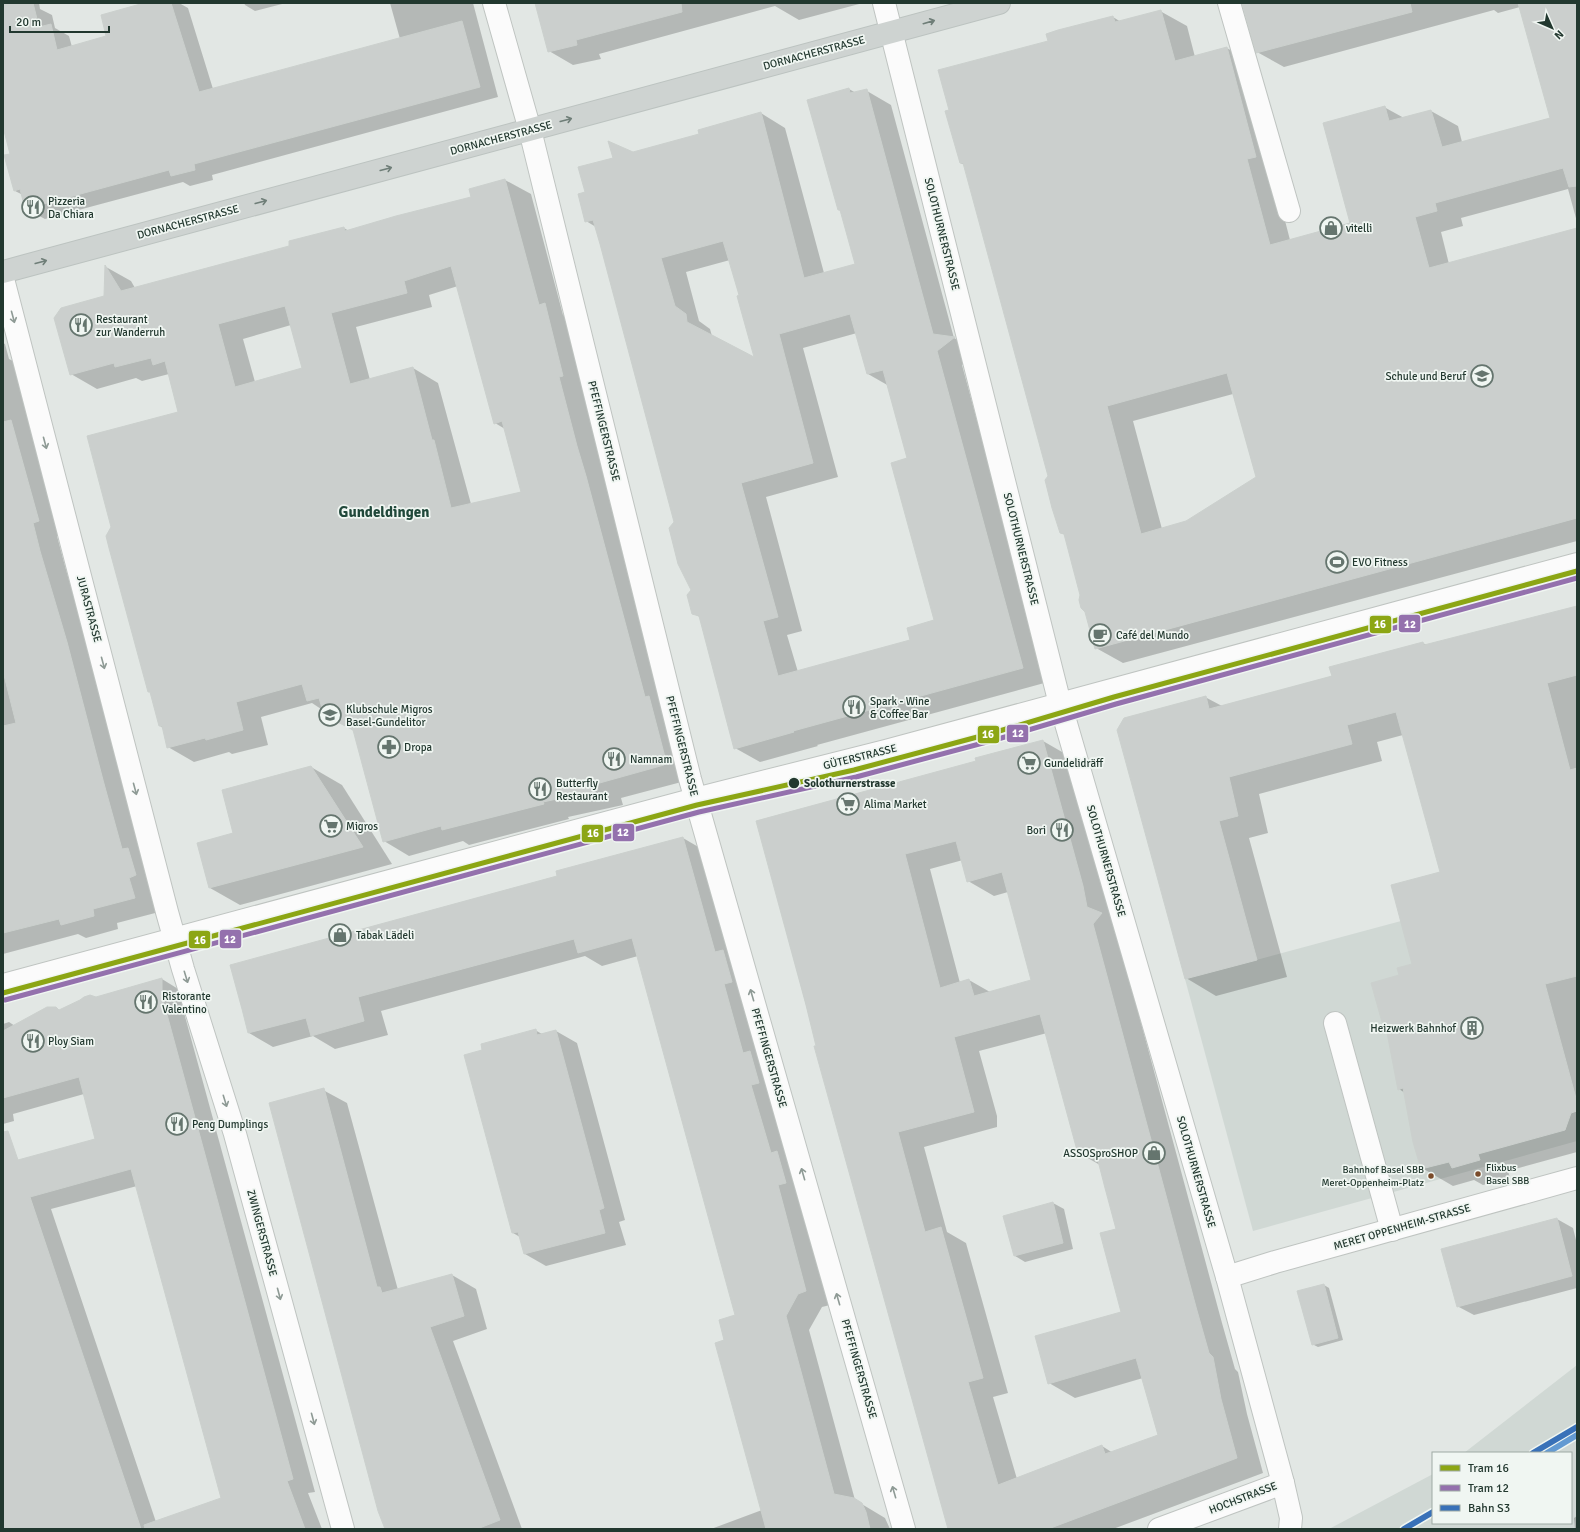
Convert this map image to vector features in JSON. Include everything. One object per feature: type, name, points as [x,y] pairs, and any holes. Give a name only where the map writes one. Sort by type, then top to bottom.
[{"type":"main road","name":"DORNACHERSTRASSE","points":[[3,272],[999,3]]},
{"type":"street","name":"PFEFFINGERSTRASSE","points":[[494,3],[530,130],[695,798],[904,1529]]},
{"type":"street","name":"SOLOTHURNERSTRASSE","points":[[884,3],[1060,704],[1227,1278],[1284,1483]]},
{"type":"street","points":[[1229,3],[1289,211]]},
{"type":"street","name":"JURASTRASSE","points":[[3,279],[175,940]]},
{"type":"street","name":"GÜTERSTRASSE","points":[[3,985],[175,940],[695,798],[886,751],[1577,564]]},
{"type":"street","name":"ZWINGERSTRASSE","points":[[175,940],[235,1134],[343,1529]]},
{"type":"street","points":[[1335,1023],[1392,1230]]},
{"type":"street","name":"MERET OPPENHEIM-STRASSE","points":[[1227,1278],[1577,1178]]},
{"type":"street","name":"HOCHSTRASSE","points":[[1158,1529],[1284,1483],[1291,1518],[1290,1529]]},
{"type":"shaded area","name":"Heizwerk Bahnhof","points":[[1520,889],[1577,1103],[1577,1141],[1253,1231],[1185,979]]},
{"type":"shaded area","points":[[1577,1365],[1577,1529],[1329,1529],[1432,1475],[1432,1524],[1572,1524],[1572,1452],[1465,1452]]},
{"type":"building","points":[[3,3],[33,3],[39,27],[51,24],[57,50],[106,36],[101,15],[144,3],[171,3],[199,92],[462,21],[480,87],[194,164],[195,170],[171,176],[169,170],[25,209],[20,189],[14,191],[4,155],[10,154],[3,127]]},
{"type":"building","points":[[535,3],[681,3],[682,12],[576,40],[577,45],[548,52]]},
{"type":"building","points":[[1242,3],[1410,3],[1412,12],[1256,53]]},
{"type":"building","points":[[1518,3],[1577,3],[1577,186],[1569,187],[1563,168],[1435,203],[1437,211],[1415,217],[1429,268],[1577,228],[1577,518],[1095,649],[1085,612],[1081,608],[1079,600],[1080,595],[1064,534],[1060,533],[1052,508],[1045,480],[1048,476],[963,163],[960,163],[945,111],[949,110],[938,70],[1048,41],[1046,34],[1058,30],[1113,16],[1115,22],[1161,10],[1175,61],[1227,47],[1256,157],[1247,159],[1270,245],[1350,223],[1323,123],[1385,106],[1389,121],[1431,110],[1442,147],[1550,118]],"holes":[[[1227,373],[1256,477],[1186,521],[1141,534],[1107,406]]]},
{"type":"building","points":[[849,88],[850,93],[867,89],[933,334],[955,337],[937,351],[1023,668],[793,731],[794,732],[734,749],[699,616],[692,614],[687,595],[691,590],[678,564],[669,528],[674,522],[600,244],[593,220],[585,222],[578,194],[585,192],[578,167],[613,158],[608,141],[633,152],[699,134],[698,130],[761,112],[804,278],[855,264],[807,100]],"holes":[[[723,241],[739,295],[737,296],[754,357],[687,322],[686,314],[675,306],[661,258]],[[850,314],[867,374],[883,370],[907,458],[891,463],[934,620],[907,628],[910,640],[778,676],[763,621],[778,617],[741,483],[813,463],[779,334]]]},
{"type":"building","points":[[505,179],[539,305],[545,303],[563,376],[559,377],[577,446],[645,697],[649,696],[666,761],[663,762],[664,765],[596,784],[598,790],[543,802],[544,804],[442,830],[441,826],[383,842],[353,730],[324,715],[319,698],[307,701],[302,684],[236,702],[243,730],[206,740],[205,738],[167,748],[162,726],[159,726],[150,692],[148,692],[109,548],[106,536],[111,527],[87,436],[178,412],[165,361],[153,365],[151,358],[115,367],[114,363],[70,375],[54,318],[61,308],[104,296],[105,265],[121,291],[289,246],[289,241],[344,227],[345,231],[471,197],[469,189]],"holes":[[[451,266],[494,424],[502,421],[521,492],[451,508],[434,440],[432,440],[413,367],[350,384],[331,313],[407,293],[404,281]],[[285,306],[302,368],[235,387],[218,324]]]},
{"type":"building","points":[[11,420],[39,521],[33,523],[40,551],[67,642],[122,849],[128,848],[136,875],[129,878],[135,898],[93,909],[94,916],[61,925],[59,919],[3,933],[3,726],[16,723],[3,671],[3,422]]},
{"type":"building","points":[[1577,606],[1577,675],[1547,683],[1570,770],[1577,768],[1577,976],[1545,984],[1577,1102],[1577,1111],[1571,1113],[1565,1130],[1478,1154],[1480,1160],[1452,1168],[1449,1162],[1421,1169],[1413,1142],[1403,1088],[1398,1090],[1385,1022],[1382,1022],[1371,983],[1399,975],[1397,968],[1412,964],[1391,885],[1440,872],[1396,712],[1347,725],[1352,744],[1229,777],[1238,816],[1219,821],[1257,960],[1185,979],[1117,730],[1124,718],[1206,696],[1209,709],[1332,676],[1329,667],[1423,642],[1424,645]]},
{"type":"building","points":[[1043,740],[1083,886],[1087,907],[1102,913],[1093,924],[1196,1307],[1209,1353],[1213,1357],[1221,1399],[1237,1458],[1048,1529],[948,1529],[814,1046],[816,1046],[806,1005],[756,821],[976,761],[975,758]],"holes":[[[956,841],[967,882],[1002,872],[1031,980],[974,996],[969,979],[940,988],[905,854]],[[1040,1014],[1078,1154],[1095,1149],[1116,1229],[1100,1233],[1121,1312],[1035,1336],[1048,1384],[1136,1358],[1158,1435],[1105,1454],[1102,1445],[998,1485],[968,1382],[983,1378],[941,1227],[925,1232],[898,1132],[974,1112],[954,1037]]]},
{"type":"building","points":[[311,766],[363,847],[209,888],[197,843],[233,833],[222,790]]},
{"type":"building","points":[[683,837],[715,952],[723,950],[732,982],[724,984],[743,1053],[750,1051],[759,1083],[751,1085],[771,1153],[777,1151],[786,1183],[778,1185],[806,1291],[798,1294],[786,1316],[834,1494],[854,1498],[862,1503],[870,1529],[766,1529],[715,1343],[724,1340],[719,1320],[735,1315],[632,938],[578,953],[574,939],[358,997],[364,1021],[311,1036],[306,1018],[248,1033],[230,965],[557,876],[556,871]]},
{"type":"building","points":[[162,978],[162,996],[293,1479],[287,1481],[305,1529],[145,1529],[144,1525],[221,1498],[131,1169],[30,1197],[141,1529],[3,1529],[3,1132],[8,1131],[18,1160],[95,1139],[79,1077],[3,1098],[3,1031],[47,1007],[56,1007],[59,1010],[90,995],[96,997]]},
{"type":"building","points":[[536,1029],[537,1035],[556,1030],[604,1208],[599,1210],[605,1233],[524,1254],[518,1232],[512,1233],[464,1055],[482,1050],[481,1044]]},
{"type":"building","points":[[324,1088],[377,1287],[380,1287],[382,1293],[452,1274],[464,1316],[430,1327],[500,1520],[477,1529],[385,1529],[378,1511],[269,1103]]},
{"type":"building","points":[[1053,1202],[1063,1243],[1014,1256],[1003,1216]]},
{"type":"building","points":[[1557,1218],[1572,1276],[1457,1307],[1441,1249]]},
{"type":"building","points":[[1324,1284],[1338,1338],[1312,1345],[1297,1291]]},
{"type":"tram line","name":"16","points":[[3,993],[697,805],[854,770],[996,732],[1114,697],[1577,571]]},
{"type":"tram line","name":"12","points":[[5,1000],[699,812],[856,777],[998,739],[1116,704],[1577,578]]},
{"type":"rail line","name":"S3","points":[[1535,1452],[1577,1427]]},
{"type":"rail line","name":"S3","points":[[1404,1529],[1432,1513]]},
{"type":"transit line","points":[[1549,1452],[1577,1435]]},
{"type":"place","name":"Pizzeria Da Chiara","points":[[33,207]]},
{"type":"place","name":"vitelli","points":[[1331,228]]},
{"type":"place","name":"Restaurant zur Wanderruh","points":[[81,325]]},
{"type":"place","name":"Schule und Beruf","points":[[1482,376]]},
{"type":"place","name":"EVO Fitness","points":[[1337,562]]},
{"type":"place","name":"Café del Mundo","points":[[1100,635]]},
{"type":"place","name":"Spark - Wine & Coffee Bar","points":[[854,707]]},
{"type":"place","name":"Klubschule Migros Basel-Gundelitor","points":[[330,715]]},
{"type":"place","name":"Dropa","points":[[389,747]]},
{"type":"place","name":"Namnam","points":[[614,759]]},
{"type":"place","name":"Gundelidräff","points":[[1029,763]]},
{"type":"place","name":"Solothurnerstrasse","points":[[794,783]]},
{"type":"place","name":"Butterfly Restaurant","points":[[540,789]]},
{"type":"place","name":"Alima Market","points":[[848,804]]},
{"type":"place","name":"Migros","points":[[331,826]]},
{"type":"place","name":"Bori","points":[[1062,830]]},
{"type":"place","name":"Tabak Lädeli","points":[[340,935]]},
{"type":"place","name":"Ristorante Valentino","points":[[146,1002]]},
{"type":"place","name":"Heizwerk Bahnhof","points":[[1472,1028]]},
{"type":"place","name":"Ploy Siam","points":[[33,1041]]},
{"type":"place","name":"Peng Dumplings","points":[[177,1124]]},
{"type":"place","name":"ASSOSproSHOP","points":[[1154,1153]]},
{"type":"place","name":"Flixbus Basel SBB","points":[[1478,1174]]},
{"type":"place","name":"Bahnhof Basel SBB Meret-Oppenheim-Platz","points":[[1431,1176]]},
{"type":"district","name":"Gundeldingen","points":[[384,512]]}]
